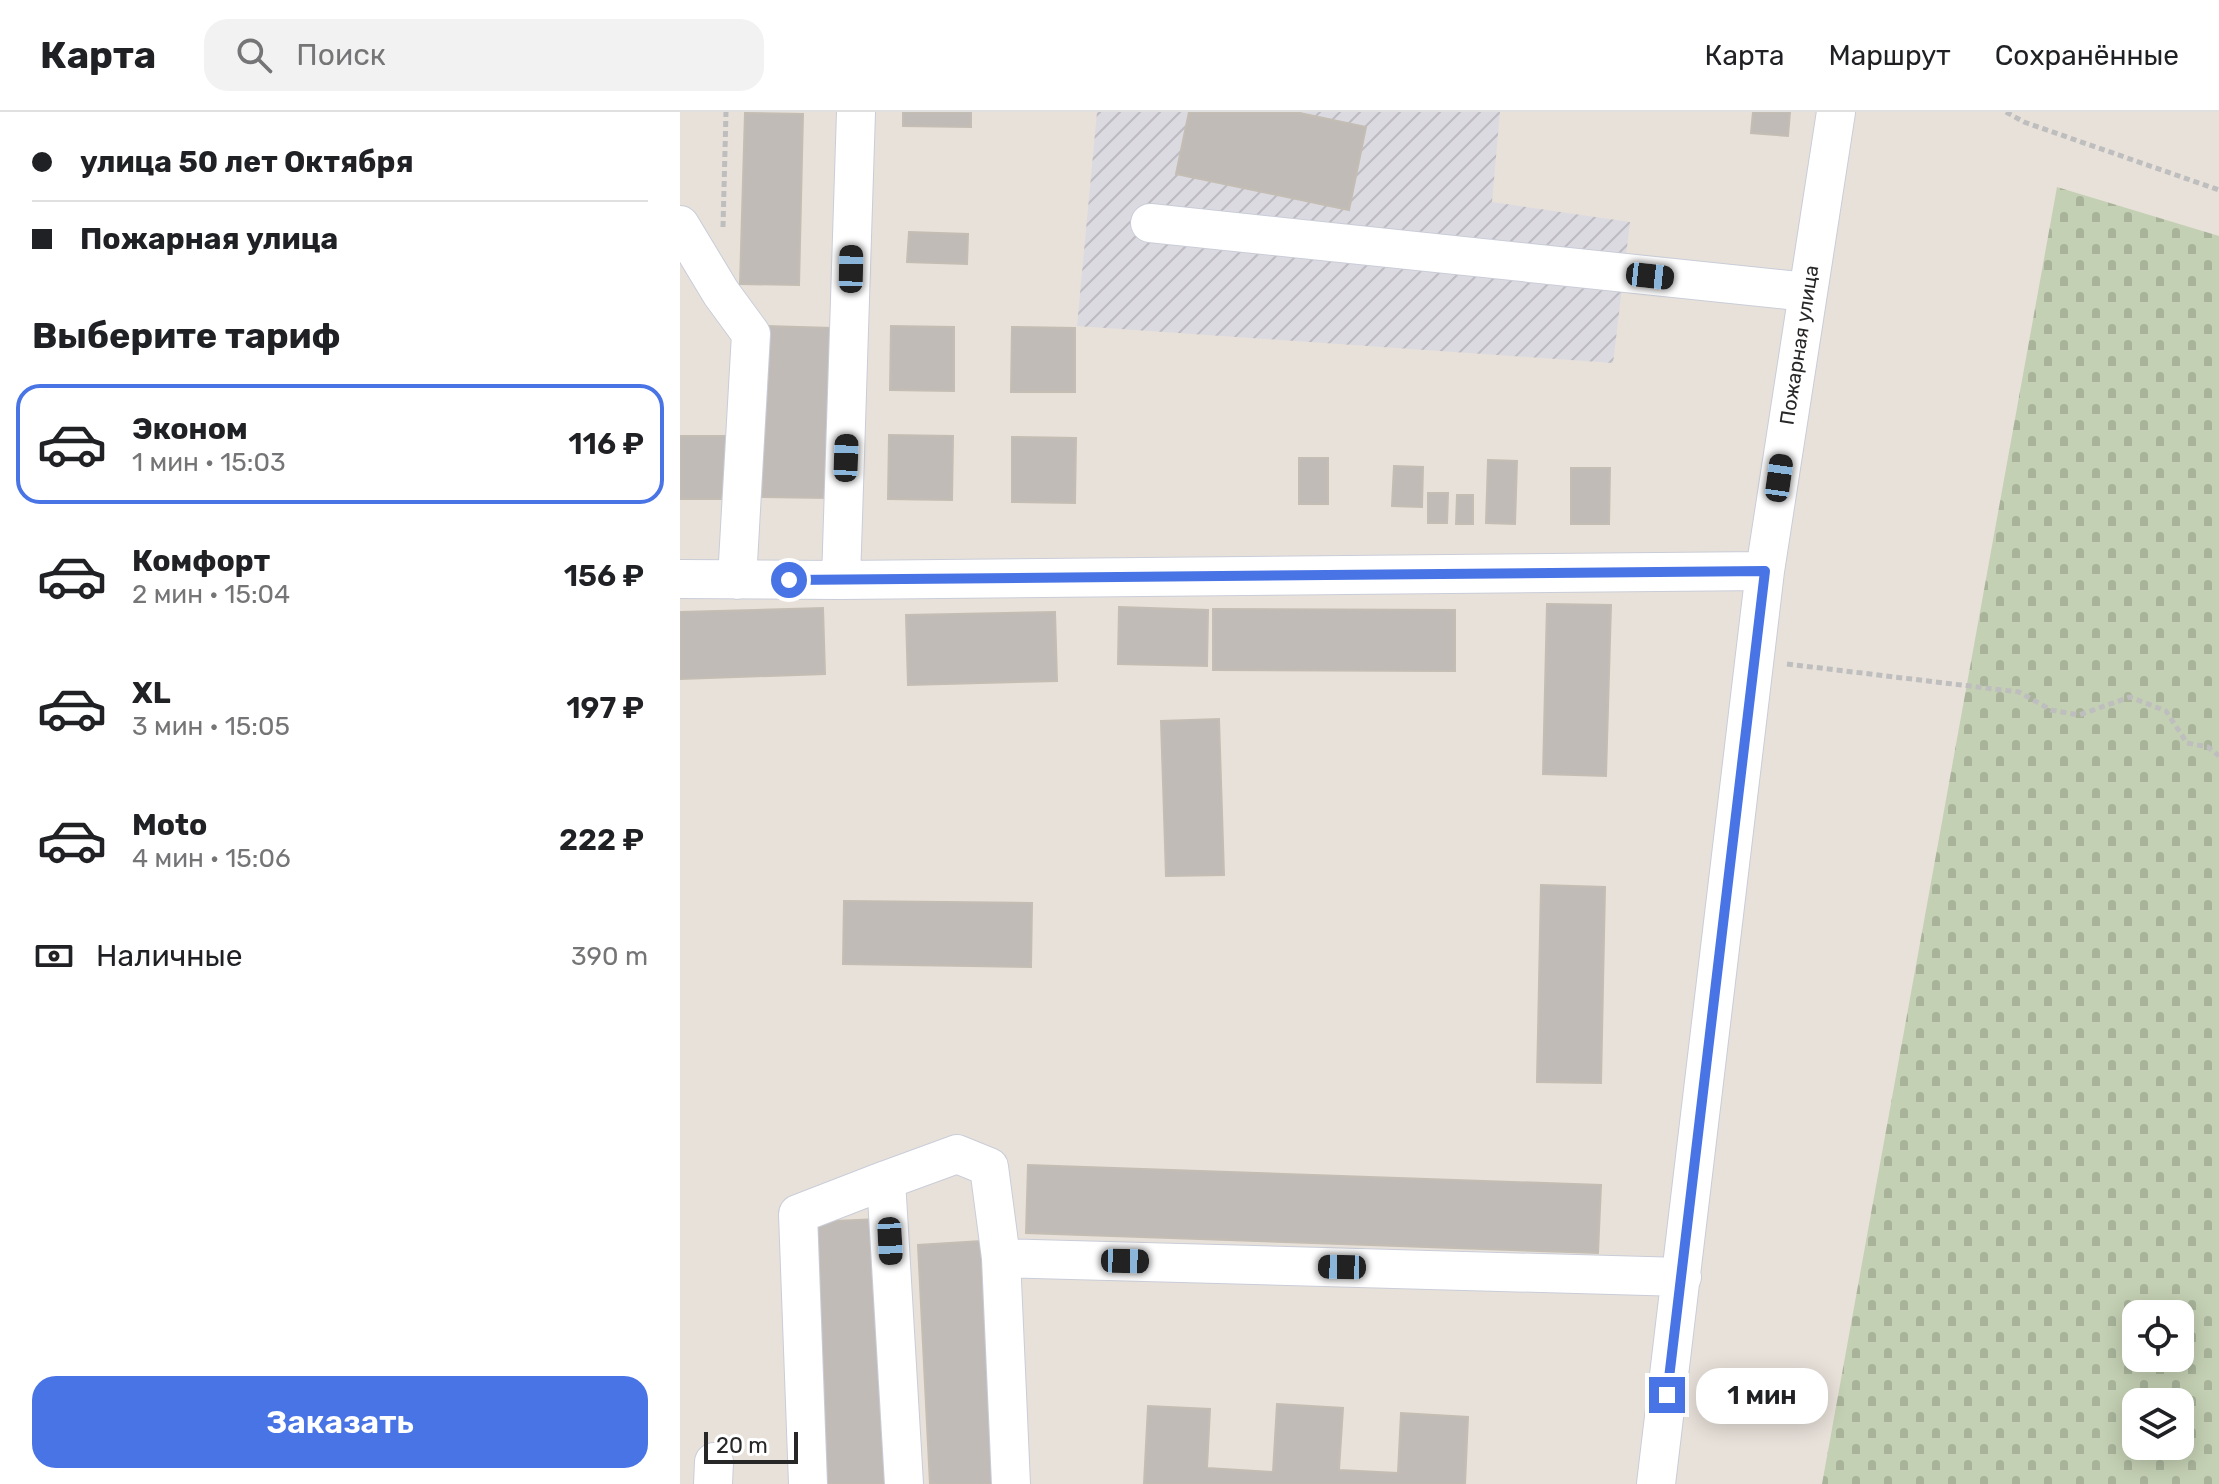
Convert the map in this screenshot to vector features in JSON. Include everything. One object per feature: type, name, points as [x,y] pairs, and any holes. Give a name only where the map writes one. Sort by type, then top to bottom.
[{"type":"street","points":[[841,580],[856,112]]},
{"type":"street","name":"Пожарная улица","points":[[1656,1484],[1765,571],[1836,112]]},
{"type":"street","points":[[1150,223],[1807,292]]},
{"type":"street","points":[[680,225],[721,293],[751,334],[737,580]]},
{"type":"street","points":[[680,579],[1765,571]]},
{"type":"street","points":[[808,1484],[798,1214],[957,1154],[989,1167],[1001,1258],[1011,1484]]},
{"type":"street","points":[[886,1180],[904,1484]]},
{"type":"street","points":[[1001,1258],[1682,1277]]},
{"type":"path","points":[[723,232],[726,112]]},
{"type":"path","points":[[2006,112],[2024,122],[2219,190]]},
{"type":"path","points":[[1754,660],[2019,692],[2051,710],[2079,715],[2130,697],[2166,711],[2187,743],[2208,747],[2219,756]]},
{"type":"shaded area","points":[[1097,112],[1500,112],[1492,202],[1630,222],[1613,363],[1077,326]]},
{"type":"green space","points":[[2057,187],[2219,236],[2219,1484],[1822,1484]]},
{"type":"building","points":[[903,112],[971,112],[971,127],[903,126]]},
{"type":"building","points":[[1189,112],[1295,112],[1366,127],[1349,210],[1176,174]]},
{"type":"building","points":[[1753,112],[1790,112],[1788,136],[1751,133]]},
{"type":"building","points":[[745,113],[803,114],[799,285],[740,284]]},
{"type":"building","points":[[909,232],[968,234],[967,264],[907,262]]},
{"type":"building","points":[[766,326],[832,328],[828,498],[762,497]]},
{"type":"building","points":[[891,326],[954,327],[954,391],[890,390]]},
{"type":"building","points":[[1012,327],[1075,328],[1075,392],[1011,392]]},
{"type":"building","points":[[889,435],[953,436],[952,500],[888,499]]},
{"type":"building","points":[[680,436],[727,436],[726,499],[680,499]]},
{"type":"building","points":[[1012,437],[1076,438],[1075,503],[1012,502]]},
{"type":"building","points":[[1299,458],[1328,458],[1328,504],[1299,504]]},
{"type":"building","points":[[1488,460],[1517,461],[1515,524],[1486,523]]},
{"type":"building","points":[[1394,466],[1423,467],[1422,507],[1392,506]]},
{"type":"building","points":[[1571,468],[1610,468],[1609,524],[1571,524]]},
{"type":"building","points":[[1428,493],[1448,493],[1447,523],[1428,523]]},
{"type":"building","points":[[1457,495],[1473,495],[1473,524],[1456,524]]},
{"type":"building","points":[[1547,604],[1611,605],[1606,776],[1543,774]]},
{"type":"building","points":[[1119,607],[1208,610],[1207,666],[1118,664]]},
{"type":"building","points":[[823,608],[825,674],[680,679],[680,612]]},
{"type":"building","points":[[1213,609],[1455,610],[1455,671],[1213,670]]},
{"type":"building","points":[[1055,612],[1057,681],[908,685],[906,615]]},
{"type":"building","points":[[1219,719],[1224,875],[1166,876],[1161,721]]},
{"type":"building","points":[[1541,885],[1605,887],[1601,1083],[1537,1082]]},
{"type":"building","points":[[844,901],[1032,903],[1031,967],[843,964]]},
{"type":"building","points":[[1028,1165],[1601,1185],[1598,1253],[1026,1233]]},
{"type":"building","points":[[878,1219],[891,1484],[825,1484],[813,1222]]},
{"type":"building","points":[[981,1241],[993,1484],[930,1484],[918,1245]]},
{"type":"building","points":[[1277,1404],[1343,1408],[1339,1470],[1398,1473],[1401,1413],[1468,1417],[1465,1484],[1144,1484],[1148,1406],[1210,1409],[1207,1468],[1273,1472]]},
{"type":"route","points":[[789,580],[1765,571],[1667,1395]]}]
